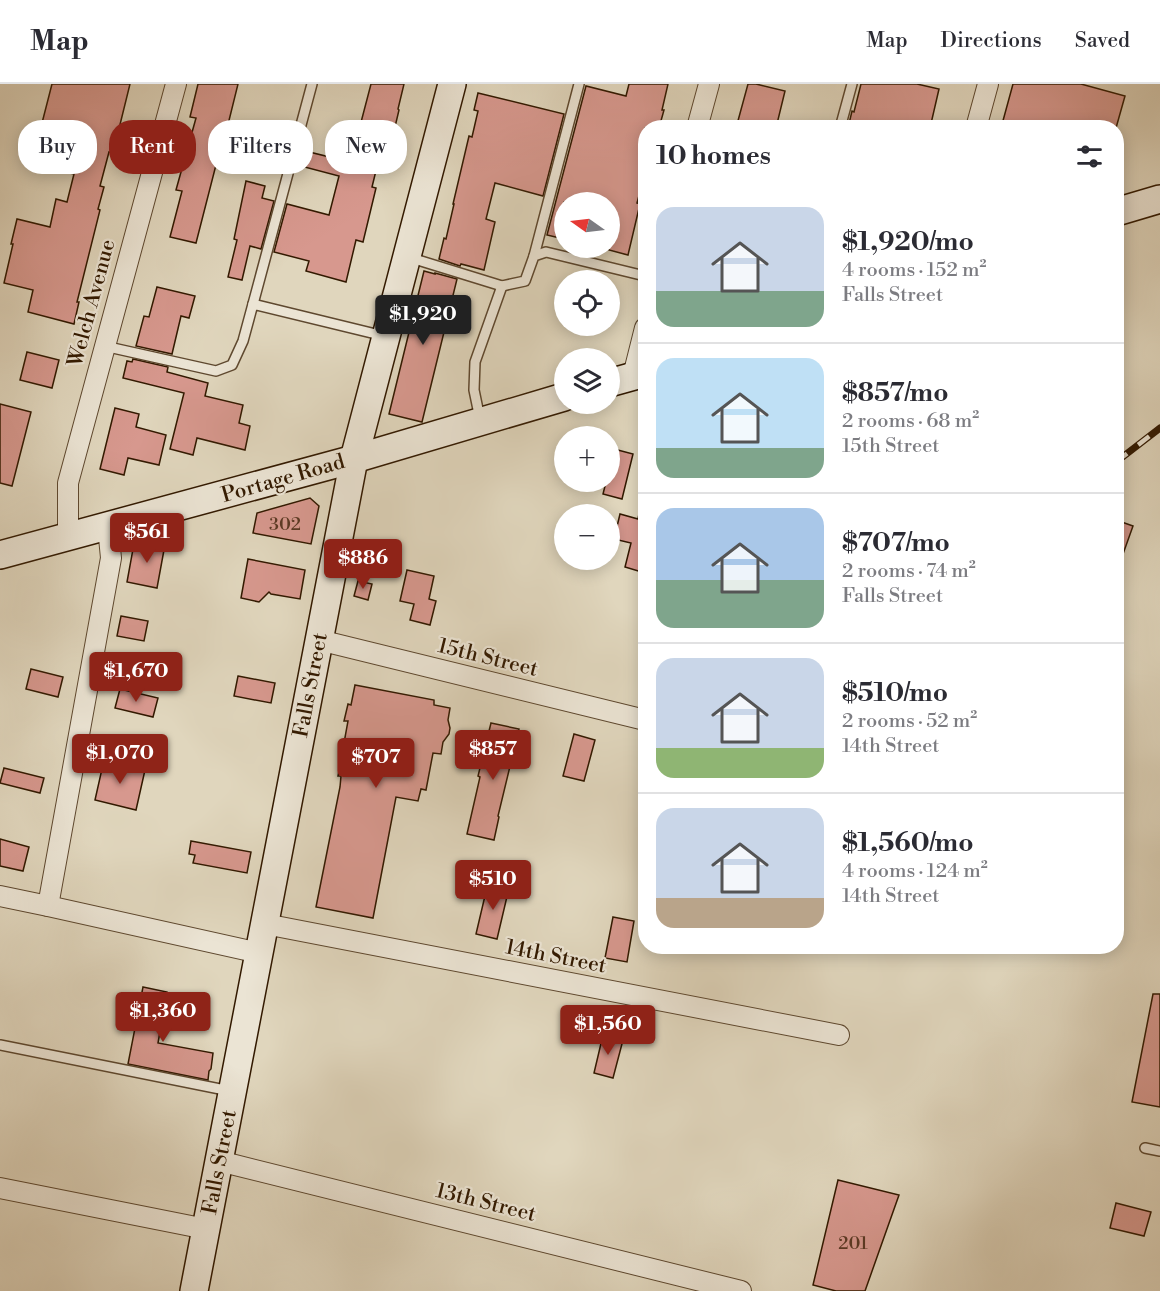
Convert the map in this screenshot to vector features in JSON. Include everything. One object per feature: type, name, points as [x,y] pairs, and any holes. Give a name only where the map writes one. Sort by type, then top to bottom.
[{"type":"street","name":"Welch Avenue","points":[[68,536],[68,483],[176,84]]},
{"type":"street","name":"Falls Street","points":[[194,1291],[354,459],[452,84]]},
{"type":"street","points":[[699,120],[709,84]]},
{"type":"street","points":[[978,120],[988,84]]},
{"type":"street","points":[[1124,210],[1160,199]]},
{"type":"street","points":[[629,378],[638,350]]},
{"type":"street","name":"Portage Road","points":[[0,555],[354,459],[554,400]]},
{"type":"street","points":[[48,906],[111,558],[108,527]]},
{"type":"street","name":"15th Street","points":[[319,640],[638,718]]},
{"type":"street","points":[[0,896],[259,953]]},
{"type":"street","name":"14th Street","points":[[265,924],[839,1035]]},
{"type":"street","name":"13th Street","points":[[219,1161],[741,1291]]},
{"type":"street","points":[[0,1188],[206,1228]]},
{"type":"lane","points":[[104,346],[216,371],[232,365],[243,341],[312,84]]},
{"type":"lane","points":[[406,256],[502,285],[525,280],[534,256],[579,84]]},
{"type":"lane","points":[[842,120],[852,84]]},
{"type":"lane","points":[[534,256],[546,252],[638,274]]},
{"type":"lane","points":[[481,421],[474,390],[475,362],[502,285]]},
{"type":"lane","points":[[253,304],[386,337]]},
{"type":"lane","points":[[0,1045],[232,1092]]},
{"type":"lane","points":[[1144,1148],[1160,1151]]},
{"type":"building","points":[[52,84],[130,84],[121,120],[109,120],[109,152],[100,186],[104,187],[74,324],[28,312],[33,290],[4,283],[17,219],[50,227],[56,199],[67,202],[74,174],[97,174],[97,120],[43,120]]},
{"type":"building","points":[[198,84],[238,84],[229,120],[208,120],[208,174],[214,174],[196,243],[170,237],[182,191],[176,190],[180,174],[196,174],[196,118],[190,117]]},
{"type":"building","points":[[371,84],[404,84],[397,120],[362,120]]},
{"type":"building","points":[[629,84],[668,84],[661,120],[638,120],[638,212],[628,255],[620,253],[620,192],[558,192],[586,86],[626,96]]},
{"type":"building","points":[[748,84],[785,91],[778,120],[738,120]]},
{"type":"building","points":[[861,84],[917,84],[939,89],[932,120],[850,120],[852,111],[854,112]]},
{"type":"building","points":[[1013,84],[1081,84],[1125,96],[1118,120],[1003,120]]},
{"type":"building","points":[[478,93],[564,114],[543,196],[495,183],[486,219],[495,222],[484,270],[461,264],[460,266],[439,259],[444,238],[446,239],[469,136],[472,137],[478,111],[474,110]]},
{"type":"building","points":[[313,153],[325,156],[325,172],[313,169]]},
{"type":"building","points":[[331,174],[375,174],[372,187],[376,188],[363,242],[356,240],[346,282],[306,271],[309,261],[274,252],[287,204],[329,215],[339,176]]},
{"type":"building","points":[[246,181],[265,186],[262,198],[274,201],[261,249],[250,246],[242,280],[228,277],[237,240],[234,239]]},
{"type":"building","points":[[554,208],[554,237],[547,235]]},
{"type":"building","points":[[424,271],[457,279],[422,422],[389,414]]},
{"type":"building","points":[[157,287],[195,296],[189,318],[181,316],[172,354],[136,346],[144,316],[149,317]]},
{"type":"building","points":[[27,352],[59,360],[52,388],[20,380]]},
{"type":"building","points":[[133,359],[168,367],[167,372],[208,383],[205,396],[243,405],[239,423],[250,426],[245,450],[197,438],[193,455],[170,449],[184,393],[123,378],[127,361],[132,362]]},
{"type":"building","points":[[0,404],[31,412],[12,486],[0,483]]},
{"type":"building","points":[[115,408],[139,414],[136,427],[166,435],[159,465],[128,458],[124,475],[100,469]]},
{"type":"building","points":[[620,451],[633,454],[622,499],[603,494],[604,492],[620,492]]},
{"type":"building","points":[[310,498],[319,506],[311,544],[253,533],[257,513]]},
{"type":"building","points":[[620,514],[638,519],[638,571],[625,567],[631,543],[620,540]]},
{"type":"building","points":[[1124,523],[1133,526],[1124,551]]},
{"type":"building","points":[[166,539],[157,588],[127,582],[133,549]]},
{"type":"building","points":[[248,559],[305,570],[300,599],[269,592],[259,602],[241,598]]},
{"type":"building","points":[[407,570],[434,576],[429,599],[436,601],[430,625],[410,620],[414,604],[400,601]]},
{"type":"building","points":[[358,581],[372,584],[368,600],[354,596]]},
{"type":"building","points":[[121,616],[148,621],[144,641],[117,636]]},
{"type":"building","points":[[31,669],[63,677],[58,697],[26,689]]},
{"type":"building","points":[[238,676],[275,683],[271,703],[234,696]]},
{"type":"building","points":[[355,685],[434,700],[434,705],[450,708],[449,734],[443,742],[441,754],[433,753],[426,790],[421,789],[418,801],[396,797],[373,918],[316,907],[340,787],[341,776],[338,776],[348,721],[344,721],[348,704],[351,705]]},
{"type":"building","points":[[120,689],[158,698],[153,717],[115,708]]},
{"type":"building","points":[[491,723],[519,729],[494,840],[467,834]]},
{"type":"building","points":[[574,734],[595,740],[584,781],[563,776]]},
{"type":"building","points":[[104,760],[145,770],[136,810],[95,800]]},
{"type":"building","points":[[4,768],[44,778],[40,793],[0,783]]},
{"type":"building","points":[[0,839],[29,847],[23,871],[0,866]]},
{"type":"building","points":[[191,841],[251,852],[247,873],[193,863],[195,855],[189,854]]},
{"type":"building","points":[[488,883],[509,888],[497,939],[476,934]]},
{"type":"building","points":[[613,917],[634,921],[627,962],[605,958]]},
{"type":"building","points":[[143,987],[167,992],[158,1043],[213,1053],[208,1080],[128,1064]]},
{"type":"building","points":[[1153,994],[1160,994],[1160,1107],[1132,1102]]},
{"type":"building","points":[[603,1035],[623,1040],[613,1078],[594,1073]]},
{"type":"building","points":[[838,1180],[899,1195],[865,1291],[836,1291],[813,1285]]},
{"type":"building","points":[[1116,1203],[1151,1212],[1144,1236],[1110,1228]]},
{"type":"railway","points":[[1124,456],[1160,428]]}]
